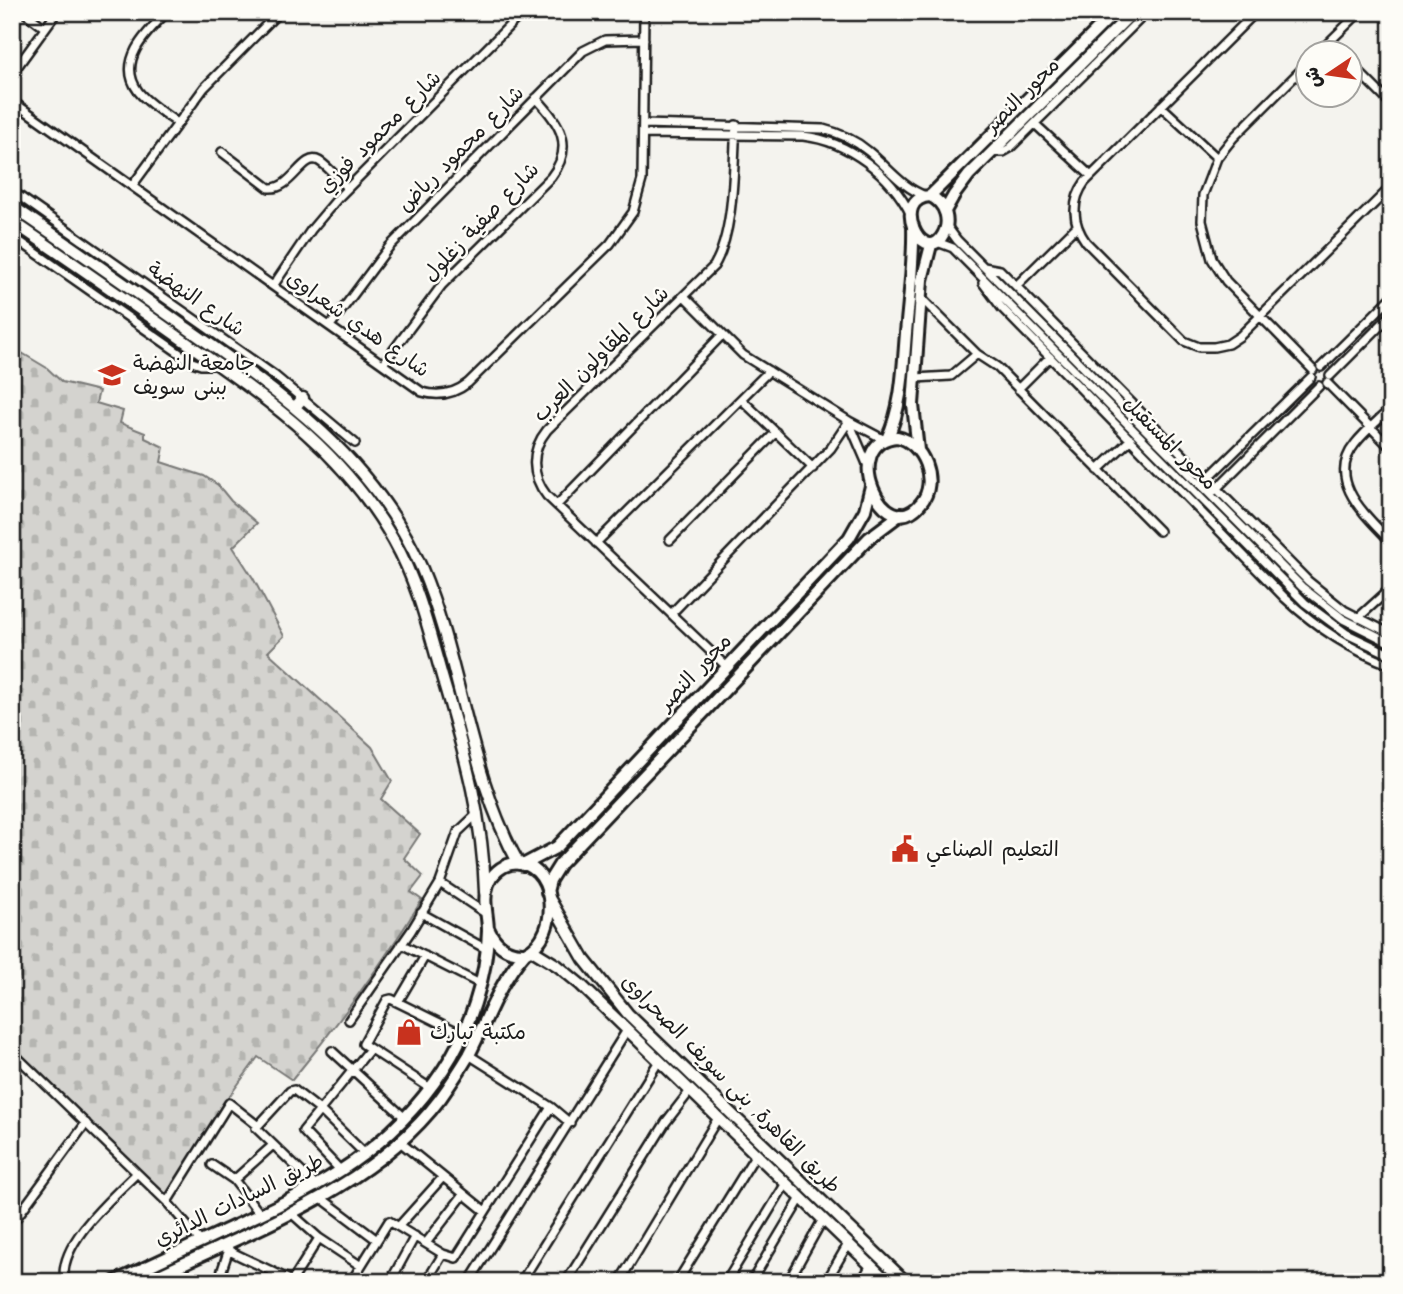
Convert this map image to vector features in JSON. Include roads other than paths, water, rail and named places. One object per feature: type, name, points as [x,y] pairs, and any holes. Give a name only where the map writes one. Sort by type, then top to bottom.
[{"type":"highway","name":"محور النصر","points":[[928,196],[1115,12]]},
{"type":"highway","name":"محور النصر","points":[[945,211],[957,189],[1133,12]]},
{"type":"highway","points":[[947,179],[957,189]]},
{"type":"highway","points":[[928,196],[938,201],[945,211],[946,225],[934,243],[923,271],[915,378],[913,415],[918,450],[927,474],[928,490],[917,508],[901,514],[884,508],[878,501],[869,468],[872,454],[886,439],[895,422],[900,395],[915,203],[928,196]]},
{"type":"highway","points":[[912,220],[919,239],[934,243]]},
{"type":"highway","points":[[886,439],[907,439],[918,450]]},
{"type":"highway","name":"محور النصر","points":[[521,864],[557,847],[854,531],[865,510],[872,485]]},
{"type":"highway","name":"محور النصر","points":[[548,895],[550,880],[560,864],[869,538],[901,514]]},
{"type":"highway","points":[[521,864],[537,874],[548,895],[550,920],[540,942],[529,952],[509,951],[493,939],[485,913],[485,898],[489,881],[496,873],[509,865],[521,864]]},
{"type":"highway","name":"طريق السادات الدائري","points":[[145,1282],[180,1264],[223,1248],[290,1212],[365,1154],[405,1118],[452,1056],[462,1034],[480,984],[488,928]]},
{"type":"highway","name":"طريق السادات الدائري","points":[[114,1282],[260,1214],[362,1173],[400,1142],[438,1102],[469,1055],[508,974],[529,952]]},
{"type":"highway","points":[[474,1001],[480,997],[486,998],[491,1006]]},
{"type":"main road","points":[[12,206],[255,376],[295,407],[335,442],[386,502],[405,535],[430,590],[480,748],[495,816],[521,864]]},
{"type":"main road","points":[[12,221],[270,401],[316,442],[356,485],[386,527],[419,597],[470,773],[478,813],[485,898]]},
{"type":"main road","points":[[178,337],[185,327]]},
{"type":"main road","points":[[295,407],[303,398]]},
{"type":"main road","name":"طريق القاهرة, بنى سويف الصحراوى","points":[[548,895],[574,944],[594,973],[641,1027],[906,1282]]},
{"type":"main road","name":"طريق القاهرة, بنى سويف الصحراوى","points":[[529,952],[558,966],[581,985],[888,1282]]},
{"type":"main road","points":[[581,985],[594,973]]},
{"type":"main road","points":[[874,1268],[884,1260]]},
{"type":"street","points":[[24,12],[45,28]]},
{"type":"street","points":[[12,74],[57,12]]},
{"type":"street","points":[[167,12],[138,44],[131,71],[140,93],[176,122]]},
{"type":"street","points":[[132,186],[176,122],[211,80],[279,12]]},
{"type":"street","name":"شارع محمود فوزي","points":[[274,286],[320,219],[347,188],[523,12]]},
{"type":"street","name":"شارع هدي شعراوى","points":[[12,101],[422,392],[449,393],[468,383],[622,231],[633,212],[640,191],[645,12]]},
{"type":"street","points":[[992,152],[1007,150],[1147,12]]},
{"type":"street","points":[[1256,12],[1082,187],[1077,198],[1075,215],[1077,226],[1086,242],[1184,341],[1206,348],[1221,346],[1240,336],[1391,187]]},
{"type":"street","points":[[1334,38],[1360,12]]},
{"type":"street","name":"شارع محمود رياض","points":[[330,326],[389,247],[578,55],[594,44],[611,39],[644,39]]},
{"type":"street","points":[[1294,77],[1233,138],[1217,159],[1203,195],[1202,221],[1207,247],[1226,281],[1315,371],[1328,371],[1328,379],[1391,448]]},
{"type":"street","points":[[1364,77],[1391,104]]},
{"type":"street","name":"شارع صفية زغلول","points":[[383,364],[442,285],[557,168],[562,151],[561,130],[554,117],[536,98]]},
{"type":"street","points":[[1161,106],[1217,159]]},
{"type":"street","points":[[643,124],[814,127],[840,134],[869,152],[905,186],[928,196]]},
{"type":"street","points":[[1035,124],[1091,176]]},
{"type":"street","name":"شارع المقاولون العرب","points":[[727,667],[543,491],[535,473],[535,453],[543,435],[714,266],[726,240],[736,125]]},
{"type":"street","points":[[643,134],[803,136],[836,144],[862,159],[891,186],[912,220]]},
{"type":"street","points":[[222,152],[270,188],[284,186],[307,162],[314,160],[320,162],[347,188]]},
{"type":"street","name":"شارع النهضة","points":[[12,191],[274,375],[355,443]]},
{"type":"street","name":"محور المستقبل","points":[[946,225],[984,267],[1204,482]]},
{"type":"street","points":[[1016,286],[1077,226]]},
{"type":"street","points":[[12,236],[192,362],[218,365]]},
{"type":"street","name":"محور المستقبل","points":[[934,243],[953,248],[1044,346],[1319,614],[1347,634],[1391,654]]},
{"type":"street","points":[[984,267],[998,269],[1016,286],[1204,482],[1308,582],[1358,618],[1391,634]]},
{"type":"street","points":[[685,297],[743,355],[849,422],[886,439]]},
{"type":"street","points":[[921,297],[977,354],[997,367],[1159,531]]},
{"type":"street","points":[[1194,492],[1391,298]]},
{"type":"street","points":[[1203,514],[1213,491],[1391,315]]},
{"type":"street","points":[[557,505],[722,335]]},
{"type":"street","points":[[1044,346],[1050,357],[1302,614],[1341,642],[1391,665]]},
{"type":"street","points":[[915,378],[951,376],[977,354]]},
{"type":"street","points":[[1018,389],[1050,357]]},
{"type":"street","points":[[596,543],[769,371]]},
{"type":"street","points":[[1315,371],[1312,382],[1318,386]]},
{"type":"street","points":[[741,398],[813,467]]},
{"type":"street","points":[[1391,408],[1351,450],[1345,466],[1346,483],[1357,506],[1391,542]]},
{"type":"street","points":[[671,614],[813,467],[836,442],[849,422]]},
{"type":"street","points":[[849,422],[869,468]]},
{"type":"street","points":[[670,540],[776,432]]},
{"type":"street","points":[[1098,470],[1130,439]]},
{"type":"street","name":"محور المستقبل","points":[[1213,491],[1319,602],[1356,627],[1391,643]]},
{"type":"street","points":[[1358,618],[1391,588]]},
{"type":"street","points":[[349,1020],[440,883],[458,832],[478,813]]},
{"type":"street","points":[[440,883],[485,913]]},
{"type":"street","points":[[421,913],[486,949]]},
{"type":"street","points":[[401,944],[480,984]]},
{"type":"street","points":[[398,1002],[425,956]]},
{"type":"street","points":[[430,1088],[370,1049],[363,1041],[388,999],[462,1034]]},
{"type":"street","points":[[469,1282],[627,1030]]},
{"type":"street","points":[[342,1171],[303,1132],[370,1049]]},
{"type":"street","points":[[332,1051],[405,1118]]},
{"type":"street","points":[[12,1052],[167,1202],[201,1242]]},
{"type":"street","points":[[469,1055],[551,1107],[570,1123]]},
{"type":"street","points":[[521,1282],[659,1061]]},
{"type":"street","points":[[365,1154],[321,1111],[291,1090],[257,1125],[257,1131],[318,1192],[376,1240]]},
{"type":"street","points":[[566,1282],[666,1122],[690,1091]]},
{"type":"street","points":[[167,1202],[229,1103],[257,1125]]},
{"type":"street","points":[[351,1282],[388,1222],[443,1254],[456,1258],[551,1107]]},
{"type":"street","points":[[619,1282],[718,1118]]},
{"type":"street","points":[[12,1224],[86,1123]]},
{"type":"street","points":[[400,1142],[485,1211]]},
{"type":"street","points":[[234,1180],[273,1145]]},
{"type":"street","points":[[677,1282],[755,1154]]},
{"type":"street","points":[[212,1165],[234,1180],[260,1214]]},
{"type":"street","points":[[65,1282],[63,1273],[68,1254],[98,1212],[136,1173]]},
{"type":"street","points":[[399,1226],[443,1177]]},
{"type":"street","points":[[726,1282],[786,1183]]},
{"type":"street","points":[[426,1243],[464,1194]]},
{"type":"street","points":[[751,1282],[801,1198]]},
{"type":"street","points":[[290,1212],[318,1238],[361,1266]]},
{"type":"street","points":[[788,1282],[824,1219]]},
{"type":"street","points":[[390,1282],[415,1236]]},
{"type":"street","points":[[218,1282],[223,1248],[293,1281],[318,1238]]},
{"type":"street","points":[[826,1282],[848,1244]]},
{"type":"street","points":[[426,1282],[443,1254]]},
{"type":"street","points":[[176,1282],[180,1264]]},
{"type":"street","points":[[862,1282],[874,1268]]},
{"type":"place","name":"جامعة النهضة ببنى سويف","points":[[112,375]]},
{"type":"place","name":"التعليم الصناعي","points":[[905,849]]},
{"type":"place","name":"مكتبة تبارك","points":[[409,1032]]}]
